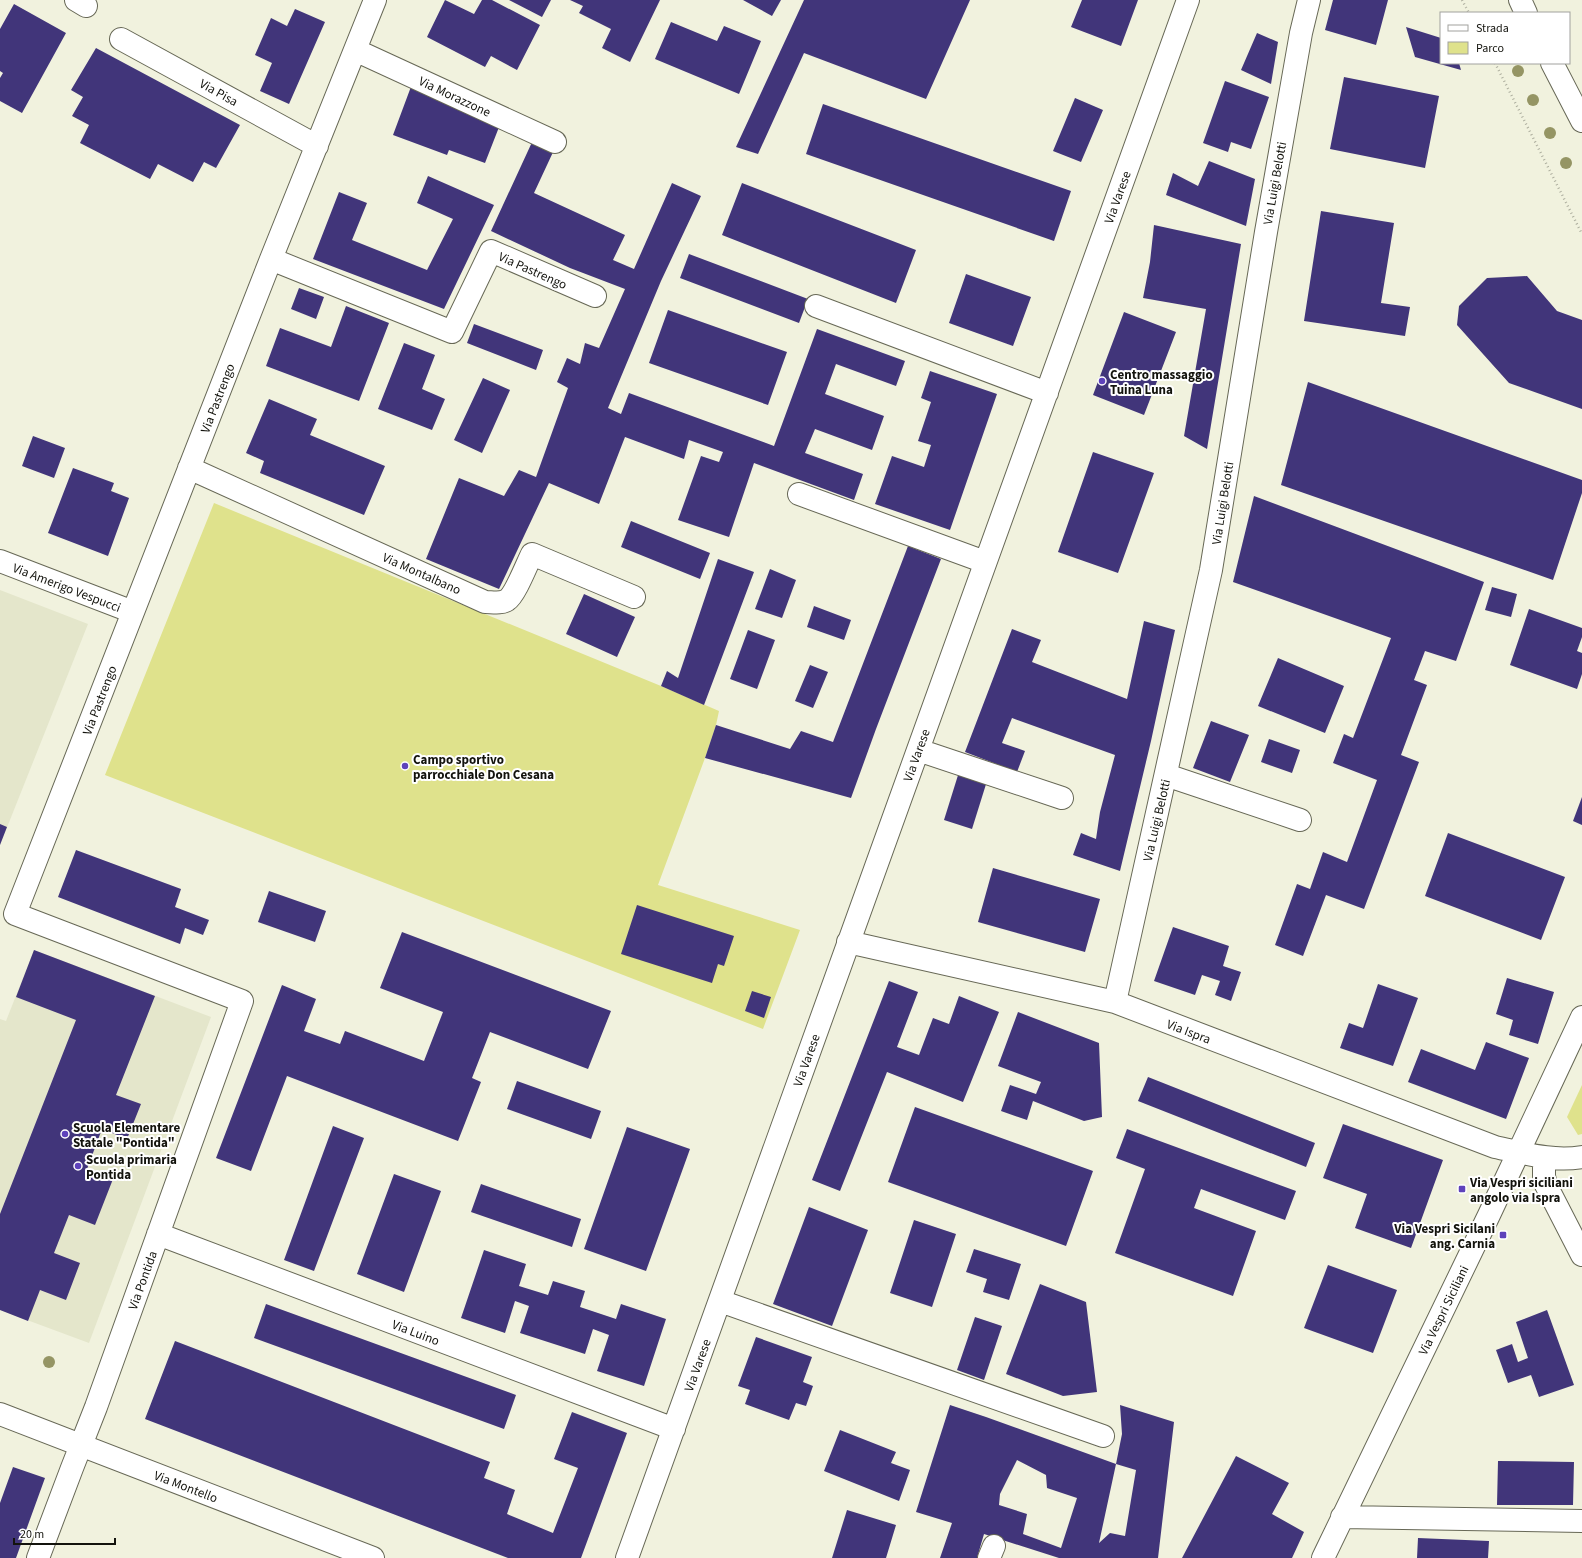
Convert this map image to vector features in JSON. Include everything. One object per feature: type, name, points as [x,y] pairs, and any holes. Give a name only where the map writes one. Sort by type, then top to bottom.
[{"type":"street","name":"Via Pastrengo","points":[[242,1001],[16,914],[271,259],[375,0]]},
{"type":"street","name":"Via Varese","points":[[627,1558],[1188,0]]},
{"type":"street","name":"Via Luigi Belotti","points":[[1115,1002],[1211,570],[1267,224],[1301,33],[1309,0]]},
{"type":"street","name":"Via Pisa","points":[[122,39],[317,146]]},
{"type":"street","name":"Via Morazzone","points":[[355,50],[555,142]]},
{"type":"street","points":[[1553,64],[1582,121]]},
{"type":"street","name":"Via Pastrengo","points":[[271,259],[452,332],[491,251],[595,296]]},
{"type":"street","points":[[816,306],[1046,393]]},
{"type":"street","name":"Via Montalbano","points":[[189,468],[485,602],[498,603],[508,600],[532,554],[634,598]]},
{"type":"street","points":[[799,494],[985,562]]},
{"type":"street","name":"Via Amerigo Vespucci","points":[[0,561],[133,612]]},
{"type":"street","points":[[918,750],[1062,798]]},
{"type":"street","points":[[1166,775],[1300,820]]},
{"type":"street","name":"Via Ispra","points":[[848,942],[1115,1002],[1490,1146],[1558,1159],[1582,1157]]},
{"type":"street","name":"Via Pontida","points":[[38,1558],[99,1399],[242,1001]]},
{"type":"street","name":"Via Vespri Siciliani","points":[[1323,1558],[1519,1152],[1582,1017]]},
{"type":"street","points":[[1544,1157],[1544,1176],[1546,1185],[1582,1255]]},
{"type":"street","name":"Via Luino","points":[[158,1234],[674,1429]]},
{"type":"street","points":[[720,1301],[1103,1436]]},
{"type":"street","name":"Via Montello","points":[[0,1414],[373,1558]]},
{"type":"street","points":[[1342,1517],[1582,1521]]},
{"type":"path","points":[[1462,0],[1468,12]]},
{"type":"path","points":[[1496,64],[1582,234]]},
{"type":"shaded area","points":[[0,590],[88,624],[0,845]]},
{"type":"shaded area","name":"Scuola primaria Pontida","points":[[34,950],[211,1017],[89,1343],[0,1310],[0,1019],[6,1021]]},
{"type":"green space","name":"Campo sportivo parrocchiale Don Cesana","points":[[214,503],[719,711],[705,758],[658,885],[800,930],[763,1029],[105,775]]},
{"type":"green space","points":[[1582,1085],[1582,1134],[1578,1135],[1567,1117]]},
{"type":"building","points":[[445,0],[474,14],[482,0],[492,0],[540,25],[517,70],[491,56],[485,67],[427,37]]},
{"type":"building","points":[[509,0],[551,0],[542,17]]},
{"type":"building","points":[[570,0],[660,0],[630,62],[602,48],[611,29],[579,13],[583,6]]},
{"type":"building","points":[[743,0],[781,0],[772,16]]},
{"type":"building","points":[[804,0],[970,0],[926,99],[804,53],[758,154],[736,147]]},
{"type":"building","points":[[1082,0],[1138,0],[1121,46],[1071,27]]},
{"type":"building","points":[[1333,0],[1388,0],[1376,45],[1325,30]]},
{"type":"building","points":[[14,4],[66,33],[22,113],[0,101],[0,78],[3,73],[0,71],[0,29]]},
{"type":"building","points":[[295,9],[325,22],[289,104],[260,91],[272,63],[255,55],[271,18],[287,26]]},
{"type":"building","points":[[671,22],[717,41],[724,26],[761,41],[739,94],[655,59]]},
{"type":"building","points":[[1406,27],[1440,38],[1440,64],[1459,64],[1461,70],[1415,57]]},
{"type":"building","points":[[1257,33],[1278,42],[1271,84],[1241,70]]},
{"type":"building","points":[[96,48],[240,125],[216,168],[204,162],[193,182],[158,164],[150,179],[80,143],[89,125],[72,116],[83,97],[71,90]]},
{"type":"building","points":[[1344,77],[1439,96],[1425,168],[1330,149]]},
{"type":"building","points":[[1225,81],[1269,97],[1251,149],[1231,142],[1228,152],[1203,143]]},
{"type":"building","points":[[412,84],[501,122],[485,163],[449,150],[447,155],[393,135]]},
{"type":"building","points":[[1075,98],[1103,110],[1081,162],[1053,151]]},
{"type":"building","points":[[823,104],[1071,191],[1054,241],[806,154]]},
{"type":"building","points":[[533,140],[554,150],[534,193],[625,235],[613,260],[634,269],[672,183],[701,196],[661,281],[608,408],[621,414],[629,393],[774,446],[817,329],[905,361],[896,386],[836,364],[825,394],[884,416],[872,450],[815,429],[805,453],[863,474],[854,500],[754,463],[729,537],[678,520],[701,456],[719,462],[723,452],[689,440],[684,459],[625,437],[599,504],[549,483],[499,589],[426,559],[459,478],[504,496],[519,470],[536,477],[568,388],[557,382],[567,358],[580,364],[585,343],[599,348],[625,289],[570,268],[491,231]]},
{"type":"building","points":[[1209,161],[1255,179],[1246,226],[1166,195],[1173,173],[1198,186]]},
{"type":"building","points":[[428,176],[494,205],[444,309],[313,259],[339,192],[367,203],[352,240],[427,270],[453,219],[417,203]]},
{"type":"building","points":[[742,183],[916,250],[896,303],[722,235]]},
{"type":"building","points":[[1321,211],[1394,223],[1381,303],[1410,307],[1405,336],[1304,321]]},
{"type":"building","points":[[1154,225],[1241,244],[1207,449],[1184,436],[1206,309],[1143,298],[1150,262]]},
{"type":"building","points":[[689,254],[808,299],[799,323],[680,278]]},
{"type":"building","points":[[966,274],[1031,297],[1013,346],[949,323]]},
{"type":"building","points":[[1527,276],[1557,311],[1582,320],[1582,409],[1509,383],[1457,325],[1459,306],[1487,278]]},
{"type":"building","points":[[299,288],[324,297],[316,319],[291,309]]},
{"type":"building","points":[[346,306],[389,323],[359,401],[266,366],[280,328],[331,347]]},
{"type":"building","points":[[668,310],[787,352],[768,405],[649,363]]},
{"type":"building","points":[[1124,312],[1176,332],[1144,415],[1093,395]]},
{"type":"building","points":[[474,324],[543,350],[536,370],[467,343]]},
{"type":"building","points":[[404,343],[435,355],[422,389],[445,399],[432,430],[378,409]]},
{"type":"building","points":[[930,371],[997,394],[950,530],[875,504],[892,456],[924,467],[931,445],[918,441],[931,402],[921,398]]},
{"type":"building","points":[[483,378],[510,390],[482,453],[454,440]]},
{"type":"building","points":[[1308,382],[1582,480],[1582,493],[1553,580],[1281,485]]},
{"type":"building","points":[[269,399],[317,419],[310,435],[385,466],[364,515],[260,473],[264,461],[246,453]]},
{"type":"building","points":[[33,436],[65,448],[54,478],[22,466]]},
{"type":"building","points":[[1093,452],[1154,473],[1118,573],[1058,552]]},
{"type":"building","points":[[73,468],[114,483],[111,491],[129,498],[108,556],[48,533]]},
{"type":"building","points":[[1254,496],[1484,582],[1456,661],[1425,651],[1414,680],[1427,685],[1401,755],[1419,762],[1364,909],[1326,895],[1303,956],[1275,945],[1297,884],[1310,889],[1323,852],[1347,862],[1377,780],[1333,763],[1344,734],[1353,738],[1391,638],[1233,582]]},
{"type":"building","points":[[631,521],[710,553],[700,579],[621,547]]},
{"type":"building","points":[[908,546],[941,559],[851,798],[705,758],[716,725],[790,749],[801,731],[833,742]]},
{"type":"building","points":[[718,559],[754,572],[704,705],[661,686],[667,671],[678,678]]},
{"type":"building","points":[[770,569],[796,580],[782,618],[755,609]]},
{"type":"building","points":[[1492,587],[1517,594],[1511,617],[1485,610]]},
{"type":"building","points":[[584,594],[635,617],[617,657],[566,634]]},
{"type":"building","points":[[814,606],[851,620],[844,640],[807,627]]},
{"type":"building","points":[[1529,609],[1582,628],[1582,637],[1577,651],[1582,653],[1582,674],[1577,689],[1510,665]]},
{"type":"building","points":[[1144,621],[1175,630],[1151,741],[1120,871],[1073,855],[1081,833],[1096,839],[1100,812],[1115,755],[1012,718],[1002,743],[1025,751],[1017,772],[965,752],[1012,629],[1041,640],[1032,662],[1127,699]]},
{"type":"building","points":[[748,630],[775,640],[757,689],[730,679]]},
{"type":"building","points":[[1278,658],[1344,686],[1325,733],[1258,706]]},
{"type":"building","points":[[810,665],[828,672],[813,708],[795,701]]},
{"type":"building","points":[[1211,721],[1249,735],[1230,782],[1193,768]]},
{"type":"building","points":[[1269,739],[1300,750],[1292,773],[1261,762]]},
{"type":"building","points":[[959,772],[987,781],[972,829],[944,820]]},
{"type":"building","points":[[1582,797],[1582,825],[1573,821]]},
{"type":"building","points":[[0,824],[7,827],[0,845]]},
{"type":"building","points":[[1448,833],[1565,877],[1541,940],[1425,896]]},
{"type":"building","points":[[76,850],[181,889],[175,907],[209,920],[203,935],[185,928],[180,944],[58,897]]},
{"type":"building","points":[[993,868],[1100,899],[1085,952],[978,922]]},
{"type":"building","points":[[269,891],[326,911],[315,942],[258,922]]},
{"type":"building","points":[[637,905],[734,936],[724,966],[718,964],[712,983],[621,954]]},
{"type":"building","points":[[1173,927],[1229,946],[1223,966],[1241,972],[1231,1001],[1215,995],[1220,981],[1202,975],[1195,995],[1154,981]]},
{"type":"building","points":[[402,932],[611,1011],[588,1069],[490,1032],[472,1078],[481,1082],[458,1141],[287,1076],[251,1171],[216,1158],[282,985],[316,999],[304,1031],[340,1044],[345,1031],[424,1061],[443,1012],[380,988]]},
{"type":"building","name":"Scuola Elementare Statale \"Pontida\"","points":[[34,950],[155,996],[116,1095],[141,1104],[127,1139],[102,1129],[87,1169],[113,1179],[95,1225],[69,1215],[54,1253],[80,1263],[66,1300],[40,1290],[28,1321],[0,1310],[0,1214],[76,1020],[16,997]]},
{"type":"building","points":[[1507,978],[1554,992],[1538,1044],[1509,1035],[1513,1020],[1496,1014]]},
{"type":"building","points":[[889,981],[918,992],[897,1047],[919,1055],[933,1018],[949,1024],[959,996],[999,1012],[963,1102],[887,1072],[840,1191],[812,1180]]},
{"type":"building","points":[[1378,984],[1418,998],[1393,1066],[1340,1048],[1349,1023],[1363,1028]]},
{"type":"building","points":[[752,991],[771,997],[764,1018],[745,1011]]},
{"type":"building","points":[[1018,1012],[1099,1043],[1102,1117],[1084,1121],[1033,1101],[1027,1120],[1001,1111],[1010,1085],[1036,1094],[1041,1082],[998,1066]]},
{"type":"building","points":[[1486,1042],[1529,1058],[1506,1119],[1408,1082],[1421,1049],[1475,1070]]},
{"type":"building","points":[[1148,1077],[1315,1143],[1306,1167],[1138,1101]]},
{"type":"building","points":[[517,1081],[601,1111],[591,1139],[507,1109]]},
{"type":"building","points":[[915,1107],[1093,1171],[1066,1246],[888,1182]]},
{"type":"building","points":[[1343,1124],[1443,1160],[1411,1248],[1355,1228],[1367,1194],[1323,1178]]},
{"type":"building","points":[[333,1126],[364,1138],[314,1271],[284,1260]]},
{"type":"building","points":[[627,1127],[690,1149],[646,1271],[584,1249]]},
{"type":"building","points":[[1127,1129],[1296,1191],[1285,1220],[1201,1189],[1194,1208],[1256,1231],[1233,1296],[1115,1253],[1145,1169],[1116,1158]]},
{"type":"building","points":[[394,1174],[441,1191],[404,1292],[357,1274]]},
{"type":"building","points":[[481,1184],[581,1219],[572,1247],[471,1212]]},
{"type":"building","points":[[809,1207],[868,1230],[832,1326],[773,1304]]},
{"type":"building","points":[[914,1220],[956,1234],[932,1307],[890,1293]]},
{"type":"building","points":[[974,1249],[1021,1264],[1009,1300],[983,1292],[987,1279],[966,1272]]},
{"type":"building","points":[[484,1250],[526,1264],[519,1286],[548,1295],[553,1281],[585,1291],[580,1307],[616,1319],[621,1304],[666,1319],[644,1386],[597,1371],[609,1335],[593,1329],[585,1354],[520,1333],[529,1306],[515,1301],[505,1333],[461,1318]]},
{"type":"building","points":[[1328,1265],[1397,1290],[1373,1353],[1304,1328]]},
{"type":"building","points":[[1040,1284],[1086,1302],[1097,1392],[1063,1396],[1006,1374]]},
{"type":"building","points":[[266,1304],[516,1395],[504,1429],[254,1338]]},
{"type":"building","points":[[1547,1310],[1574,1385],[1539,1397],[1531,1375],[1508,1383],[1496,1350],[1512,1344],[1518,1362],[1528,1358],[1516,1322]]},
{"type":"building","points":[[975,1317],[1002,1326],[984,1380],[957,1370]]},
{"type":"building","points":[[756,1337],[812,1357],[803,1382],[813,1386],[806,1406],[796,1403],[789,1420],[745,1404],[750,1390],[738,1386]]},
{"type":"building","points":[[175,1341],[490,1462],[484,1478],[515,1490],[507,1514],[553,1533],[578,1468],[554,1459],[572,1412],[627,1433],[581,1558],[508,1558],[145,1419]]},
{"type":"building","points":[[950,1405],[1116,1464],[1122,1434],[1120,1405],[1174,1422],[1158,1558],[1059,1558],[984,1534],[977,1558],[940,1558],[952,1523],[916,1512]],"holes":[[[1017,1460],[1046,1475],[1047,1488],[1077,1498],[1061,1548],[1023,1534],[1027,1514],[999,1505],[1000,1494]],[[1116,1464],[1136,1470],[1125,1536],[1110,1533],[1099,1543]]]},
{"type":"building","points":[[840,1430],[896,1452],[891,1463],[910,1470],[899,1501],[824,1471]]},
{"type":"building","points":[[1236,1456],[1289,1483],[1272,1514],[1304,1532],[1292,1558],[1182,1558]]},
{"type":"building","points":[[1498,1461],[1574,1462],[1573,1505],[1497,1505]]},
{"type":"building","points":[[13,1467],[45,1478],[16,1558],[0,1558],[0,1503]]},
{"type":"building","points":[[847,1510],[896,1525],[886,1558],[832,1558]]},
{"type":"building","points":[[1418,1538],[1489,1541],[1488,1558],[1417,1558]]},
{"type":"place","name":"Centro massaggio Tuina Luna","points":[[1102,381]]},
{"type":"place","name":"Campo sportivo parrocchiale Don Cesana","points":[[405,766]]},
{"type":"place","name":"Scuola Elementare Statale \"Pontida\"","points":[[65,1134]]},
{"type":"place","name":"Scuola primaria Pontida","points":[[78,1166]]},
{"type":"place","name":"Via Vespri siciliani angolo via Ispra","points":[[1462,1189]]},
{"type":"place","name":"Via Vespri Sicilani ang. Carnia","points":[[1503,1235]]}]
